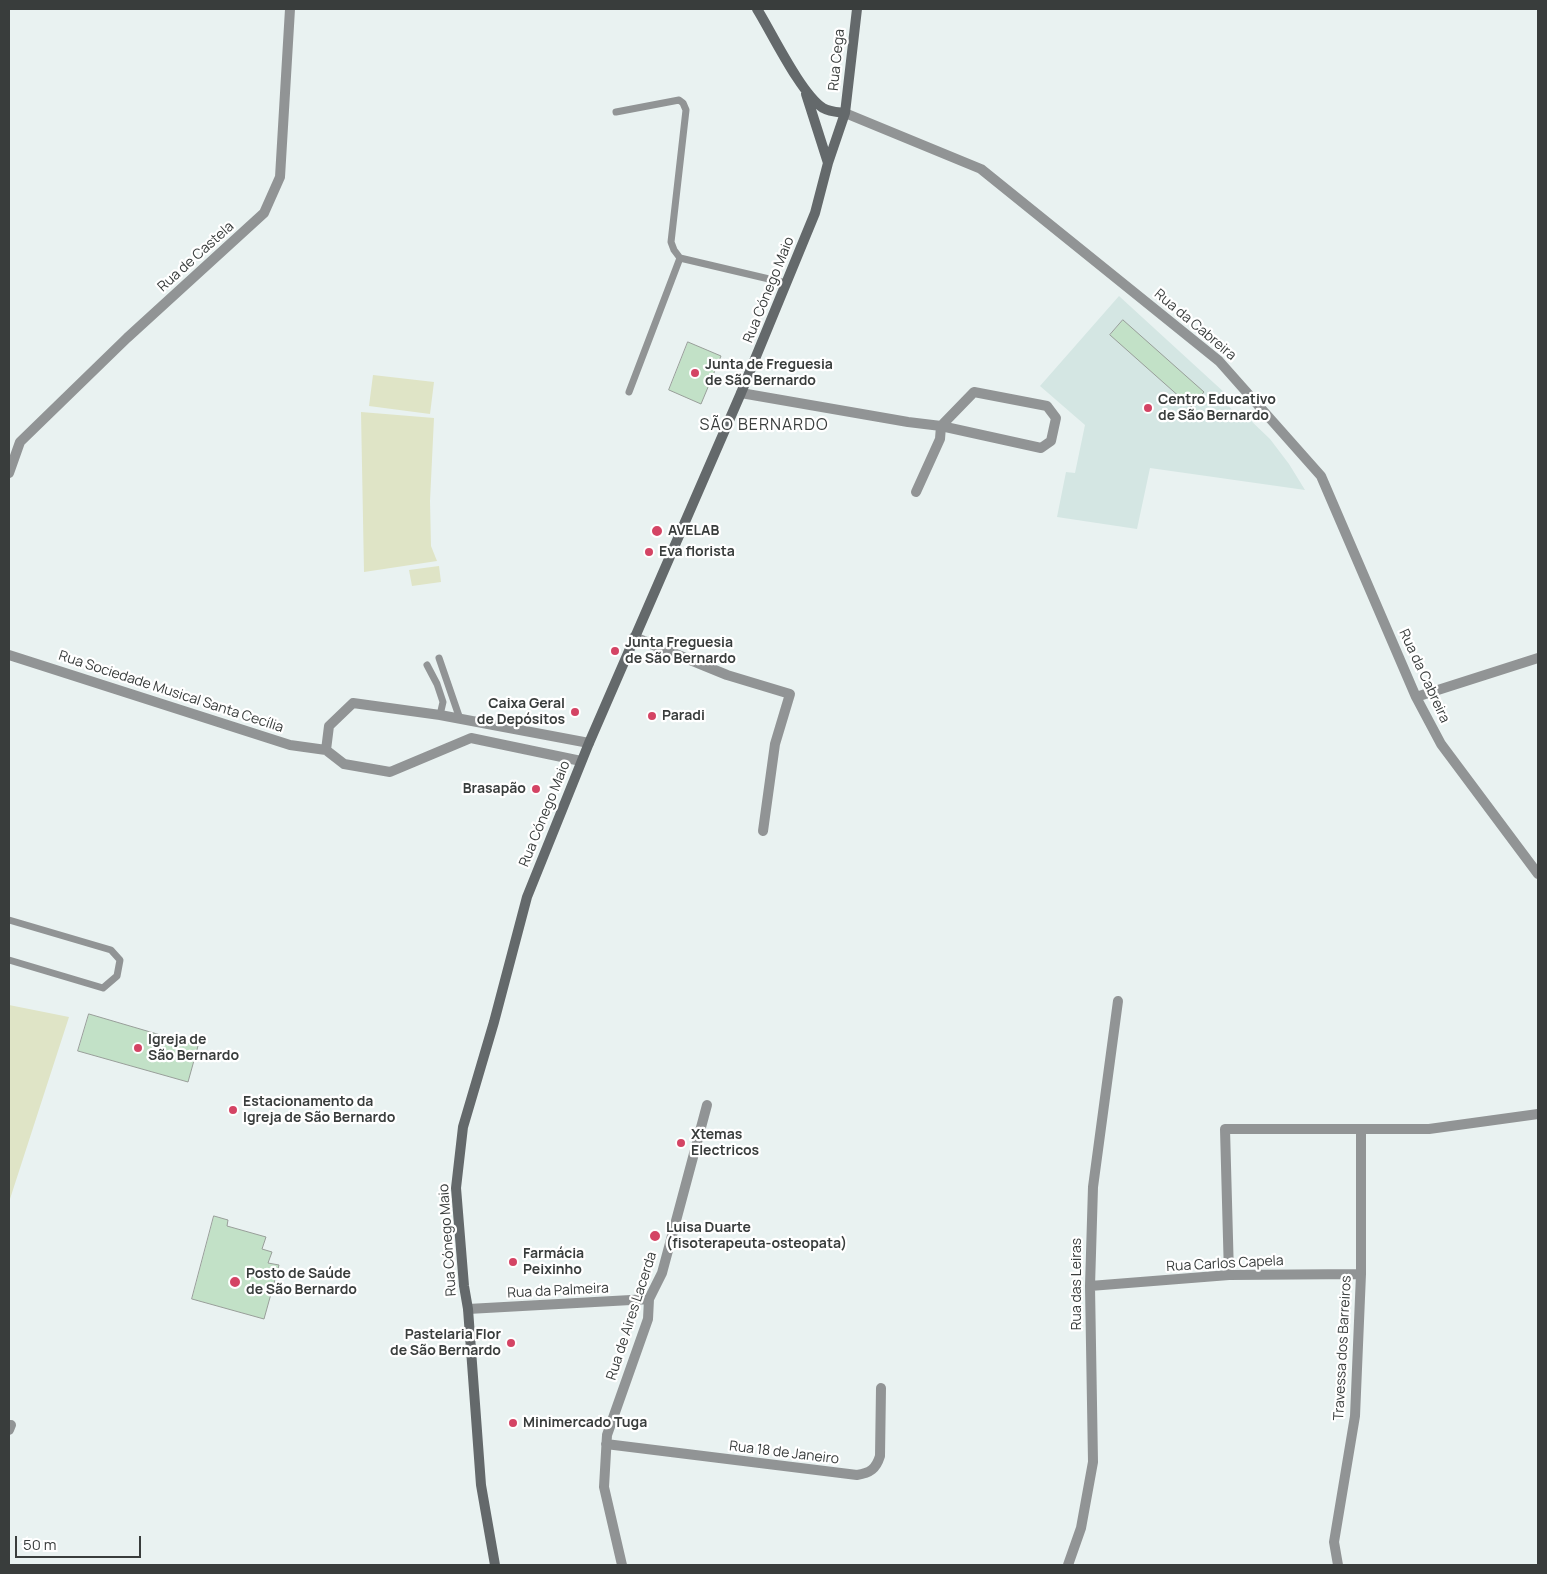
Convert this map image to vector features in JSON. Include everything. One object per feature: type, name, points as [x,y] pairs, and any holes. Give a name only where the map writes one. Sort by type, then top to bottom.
[{"type":"main road","points":[[758,9],[804,88],[821,107],[829,111],[845,113]]},
{"type":"main road","name":"Rua Cega","points":[[845,113],[857,9]]},
{"type":"main road","points":[[804,88],[828,163]]},
{"type":"main road","name":"Rua Cónego Maio","points":[[495,1565],[481,1486],[468,1309],[464,1286],[456,1188],[463,1127],[494,1022],[527,897],[581,761],[741,393],[815,213],[828,163],[845,113]]},
{"type":"street","name":"Rua de Castela","points":[[9,473],[20,442],[127,338],[264,213],[280,177],[290,9]]},
{"type":"street","name":"Rua da Cabreira","points":[[845,113],[981,169],[1220,361],[1321,476],[1416,697],[1441,744],[1538,874]]},
{"type":"street","points":[[741,393],[941,426],[1041,448],[1052,441],[1056,418],[1047,406],[974,392],[941,426],[940,439],[916,492]]},
{"type":"street","points":[[634,637],[728,675],[790,694],[776,744],[763,831]]},
{"type":"street","name":"Rua Sociedade Musical Santa Cecília","points":[[9,655],[290,745],[326,750],[344,764],[390,772],[471,738],[581,761]]},
{"type":"street","points":[[1416,697],[1538,658]]},
{"type":"street","points":[[326,750],[329,726],[354,703],[440,715],[589,743]]},
{"type":"street","name":"Rua das Leiras","points":[[1068,1565],[1080,1528],[1093,1462],[1090,1286],[1093,1188],[1118,1001]]},
{"type":"street","name":"Rua de Aires Lacerda","points":[[622,1565],[604,1487],[607,1435],[648,1319],[649,1300],[662,1273],[707,1105]]},
{"type":"street","points":[[1229,1275],[1225,1129],[1430,1129],[1538,1114]]},
{"type":"street","name":"Travessa dos Barreiros","points":[[1338,1565],[1334,1542],[1355,1416],[1361,1274],[1361,1130]]},
{"type":"street","name":"Rua Carlos Capela","points":[[1090,1286],[1229,1275],[1361,1274]]},
{"type":"street","name":"Rua da Palmeira","points":[[468,1309],[649,1300]]},
{"type":"street","name":"Rua 18 de Janeiro","points":[[606,1444],[857,1476],[868,1474],[877,1466],[880,1456],[881,1388]]},
{"type":"street","points":[[9,1425],[11,1425],[9,1430]]},
{"type":"lane","points":[[616,112],[679,100],[683,103],[686,110],[671,242],[680,258],[786,283]]},
{"type":"lane","points":[[629,392],[680,258]]},
{"type":"lane","points":[[439,658],[460,719]]},
{"type":"lane","points":[[426,665],[437,684],[443,702],[440,715]]},
{"type":"lane","points":[[9,920],[111,950],[120,960],[117,976],[104,988],[9,960]]},
{"type":"shaded area","name":"Centro Educativo de São Bernardo","points":[[1119,296],[1226,394],[1221,399],[1243,420],[1247,417],[1270,439],[1289,464],[1305,490],[1150,468],[1137,529],[1057,517],[1066,472],[1075,473],[1085,425],[1040,386]]},
{"type":"green space","points":[[373,375],[434,382],[430,414],[369,406]]},
{"type":"green space","points":[[361,412],[434,418],[430,501],[431,546],[437,561],[364,572]]},
{"type":"green space","points":[[439,566],[441,582],[412,586],[409,570]]},
{"type":"green space","points":[[9,1005],[69,1017],[9,1202]]},
{"type":"building","points":[[1123,320],[1204,392],[1191,407],[1110,335]]},
{"type":"building","name":"Junta de Freguesia de São Bernardo","points":[[688,342],[721,356],[701,404],[669,390]]},
{"type":"building","name":"Igreja de São Bernardo","points":[[89,1014],[198,1046],[188,1082],[78,1051]]},
{"type":"building","name":"Posto de Saúde de São Bernardo","points":[[214,1216],[228,1220],[227,1226],[266,1237],[262,1249],[272,1252],[268,1263],[279,1265],[264,1319],[192,1299]]},
{"type":"place","name":"Junta de Freguesia de São Bernardo","points":[[695,373]]},
{"type":"place","name":"Centro Educativo de São Bernardo","points":[[1148,408]]},
{"type":"place","name":"AVELAB","points":[[657,531]]},
{"type":"place","name":"Eva florista","points":[[649,552]]},
{"type":"place","name":"Junta Freguesia de São Bernardo","points":[[615,651]]},
{"type":"place","name":"Caixa Geral de Depósitos","points":[[575,712]]},
{"type":"place","name":"Paradi","points":[[652,716]]},
{"type":"place","name":"Brasapão","points":[[536,789]]},
{"type":"place","name":"Igreja de São Bernardo","points":[[138,1048]]},
{"type":"place","name":"Estacionamento da Igreja de São Bernardo","points":[[233,1110]]},
{"type":"place","name":"Xtemas Electricos","points":[[681,1143]]},
{"type":"place","name":"Luisa Duarte (fisoterapeuta-osteopata)","points":[[655,1236]]},
{"type":"place","name":"Farmácia Peixinho","points":[[513,1262]]},
{"type":"place","name":"Posto de Saúde de São Bernardo","points":[[235,1282]]},
{"type":"place","name":"Pastelaria Flor de São Bernardo","points":[[511,1343]]},
{"type":"place","name":"Minimercado Tuga","points":[[513,1423]]},
{"type":"district","name":"SÃO BERNARDO","points":[[764,426]]}]
